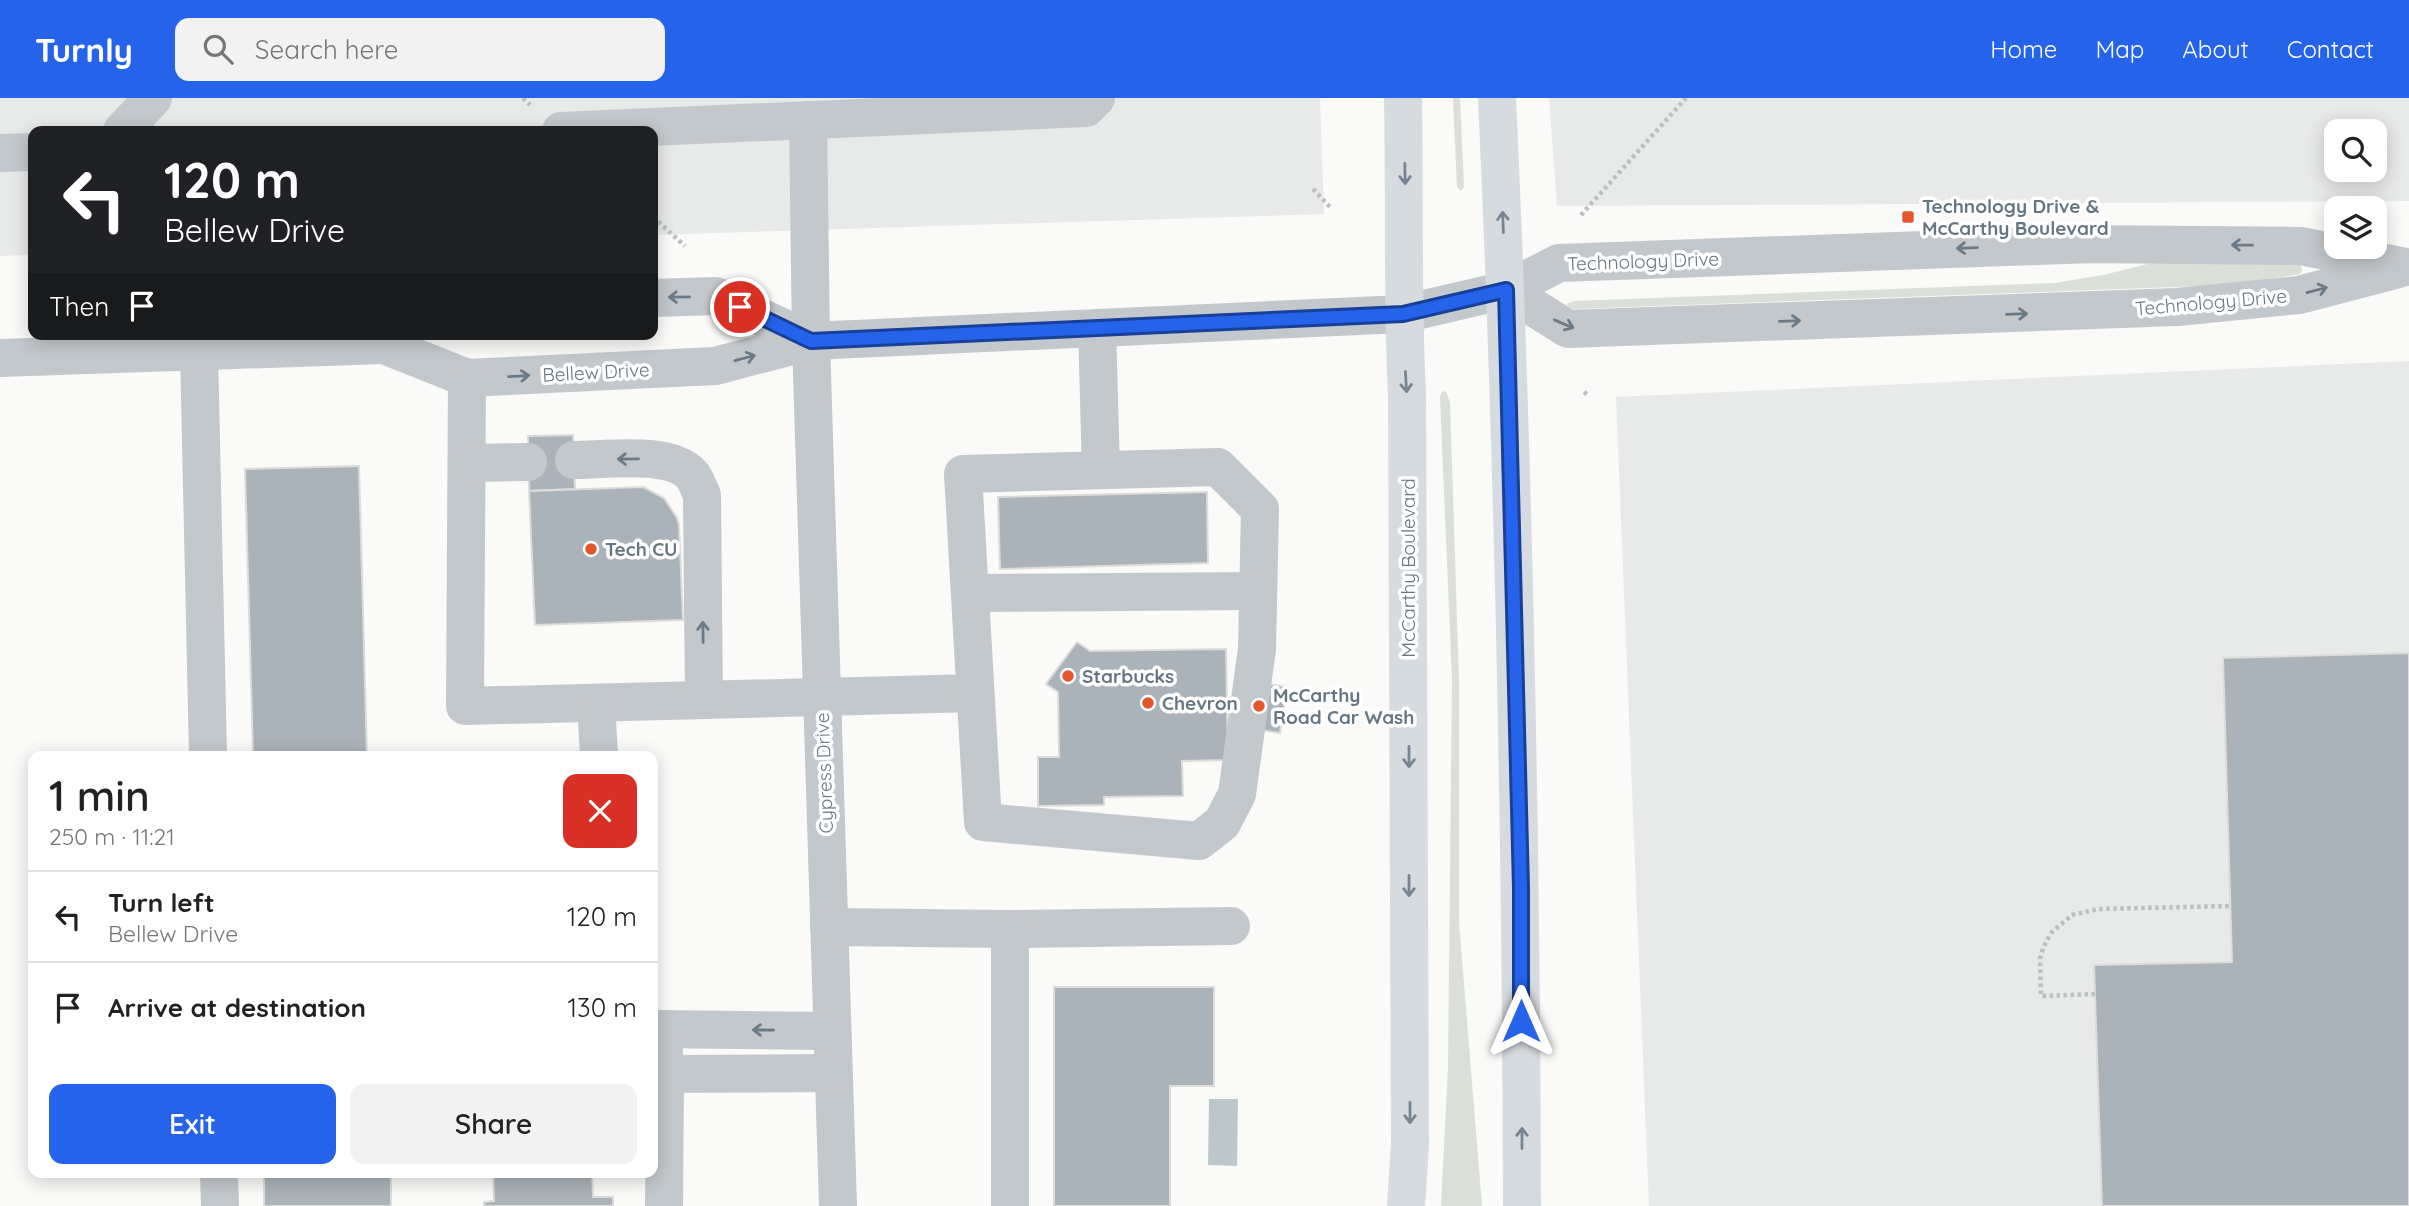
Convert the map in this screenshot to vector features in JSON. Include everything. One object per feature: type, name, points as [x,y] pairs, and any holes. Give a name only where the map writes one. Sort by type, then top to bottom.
[{"type":"main road","name":"McCarthy Boulevard","points":[[1403,98],[1410,1132],[1406,1206]]},
{"type":"main road","points":[[1497,98],[1506,290],[1521,888],[1522,1206]]},
{"type":"street","points":[[127,126],[153,98]]},
{"type":"street","points":[[658,127],[1086,108],[1096,98]]},
{"type":"street","name":"Cypress Drive","points":[[808,120],[811,341],[838,1206]]},
{"type":"street","points":[[0,153],[28,152]]},
{"type":"street","name":"Technology Drive","points":[[1506,290],[1559,264],[2092,244],[2301,246],[2408,267]]},
{"type":"street","name":"Technology Drive","points":[[1506,290],[1568,329],[2177,307],[2299,295],[2408,267]]},
{"type":"street","name":"Bellew Drive","points":[[0,358],[394,340],[467,378],[715,366],[811,341],[1403,314],[1506,290]]},
{"type":"street","name":"Bellew Drive","points":[[658,298],[716,296],[811,341]]},
{"type":"street","points":[[1097,328],[1101,470]]},
{"type":"street","points":[[199,351],[208,751]]},
{"type":"street","points":[[467,378],[466,706],[975,693]]},
{"type":"street","points":[[574,460],[661,459],[692,475],[702,495],[704,700]]},
{"type":"street","points":[[467,463],[528,462]]},
{"type":"street","points":[[1218,467],[1260,509],[1258,591],[1257,649],[1237,794],[1223,823],[1199,841],[983,822],[963,474],[1218,467]]},
{"type":"street","points":[[970,593],[1258,591]]},
{"type":"street","points":[[596,703],[599,751]]},
{"type":"street","points":[[829,927],[1010,929],[1231,926]]},
{"type":"street","points":[[1010,929],[1010,1206]]},
{"type":"street","points":[[664,1206],[665,1074],[658,1028],[832,1031]]},
{"type":"street","points":[[665,1074],[833,1073]]},
{"type":"street","points":[[219,1178],[220,1206]]},
{"type":"path","points":[[1581,215],[1686,98]]},
{"type":"path","points":[[1313,189],[1331,208]]},
{"type":"path","points":[[658,222],[685,246]]},
{"type":"path","points":[[2095,994],[2041,996],[2040,959],[2043,948],[2051,933],[2072,915],[2098,909],[2231,906]]},
{"type":"shaded area","points":[[0,98],[1320,98],[1324,214],[658,235],[658,126],[28,126],[28,255],[0,256]]},
{"type":"shaded area","points":[[1453,98],[1460,98],[1464,187],[1461,191],[1457,187]]},
{"type":"shaded area","points":[[1549,98],[2409,98],[2409,201],[2387,201],[2387,196],[2324,196],[2324,201],[1557,206]]},
{"type":"shaded area","points":[[2198,259],[2301,265],[2302,271],[2300,274],[2256,281],[2202,286],[1574,309],[1567,304],[1574,301],[2055,283],[2147,264]]},
{"type":"shaded area","points":[[2409,361],[2409,1206],[1649,1206],[1616,397]]},
{"type":"shaded area","points":[[1446,391],[1450,403],[1459,680],[1459,922],[1482,1206],[1441,1206],[1448,1068],[1452,679],[1440,397],[1442,392]]},
{"type":"shaded area","points":[[1209,1099],[1238,1099],[1237,1166],[1208,1165]]},
{"type":"building","points":[[573,435],[575,489],[529,491],[528,436]]},
{"type":"building","points":[[359,466],[367,751],[253,751],[245,469]]},
{"type":"building","points":[[643,487],[664,498],[677,518],[683,620],[535,625],[529,491]]},
{"type":"building","points":[[1207,492],[1208,563],[1000,569],[998,497]]},
{"type":"building","points":[[1077,642],[1090,651],[1226,649],[1228,760],[1182,761],[1183,796],[1104,797],[1104,805],[1038,806],[1038,757],[1059,757],[1058,692],[1046,684]]},
{"type":"building","points":[[2409,653],[2409,1206],[2102,1206],[2094,965],[2232,962],[2223,658]]},
{"type":"building","name":"McCarthy Road Car Wash","points":[[1238,679],[1287,687],[1280,733],[1230,725]]},
{"type":"building","points":[[1054,987],[1214,987],[1214,1086],[1170,1086],[1170,1206],[1054,1206]]},
{"type":"building","points":[[264,1178],[391,1178],[391,1206],[264,1206]]},
{"type":"building","points":[[493,1178],[592,1178],[593,1197],[613,1197],[613,1206],[484,1206],[484,1202],[494,1201]]},
{"type":"place","name":"Technology Drive & McCarthy Boulevard","points":[[1908,217]]},
{"type":"place","name":"Tech CU","points":[[591,549]]},
{"type":"place","name":"Starbucks","points":[[1068,676]]},
{"type":"place","name":"Chevron","points":[[1148,703]]},
{"type":"place","name":"McCarthy Road Car Wash","points":[[1259,706]]},
{"type":"route","points":[[740,307],[811,341],[1403,314],[1506,290],[1521,888],[1521,1021]]}]
